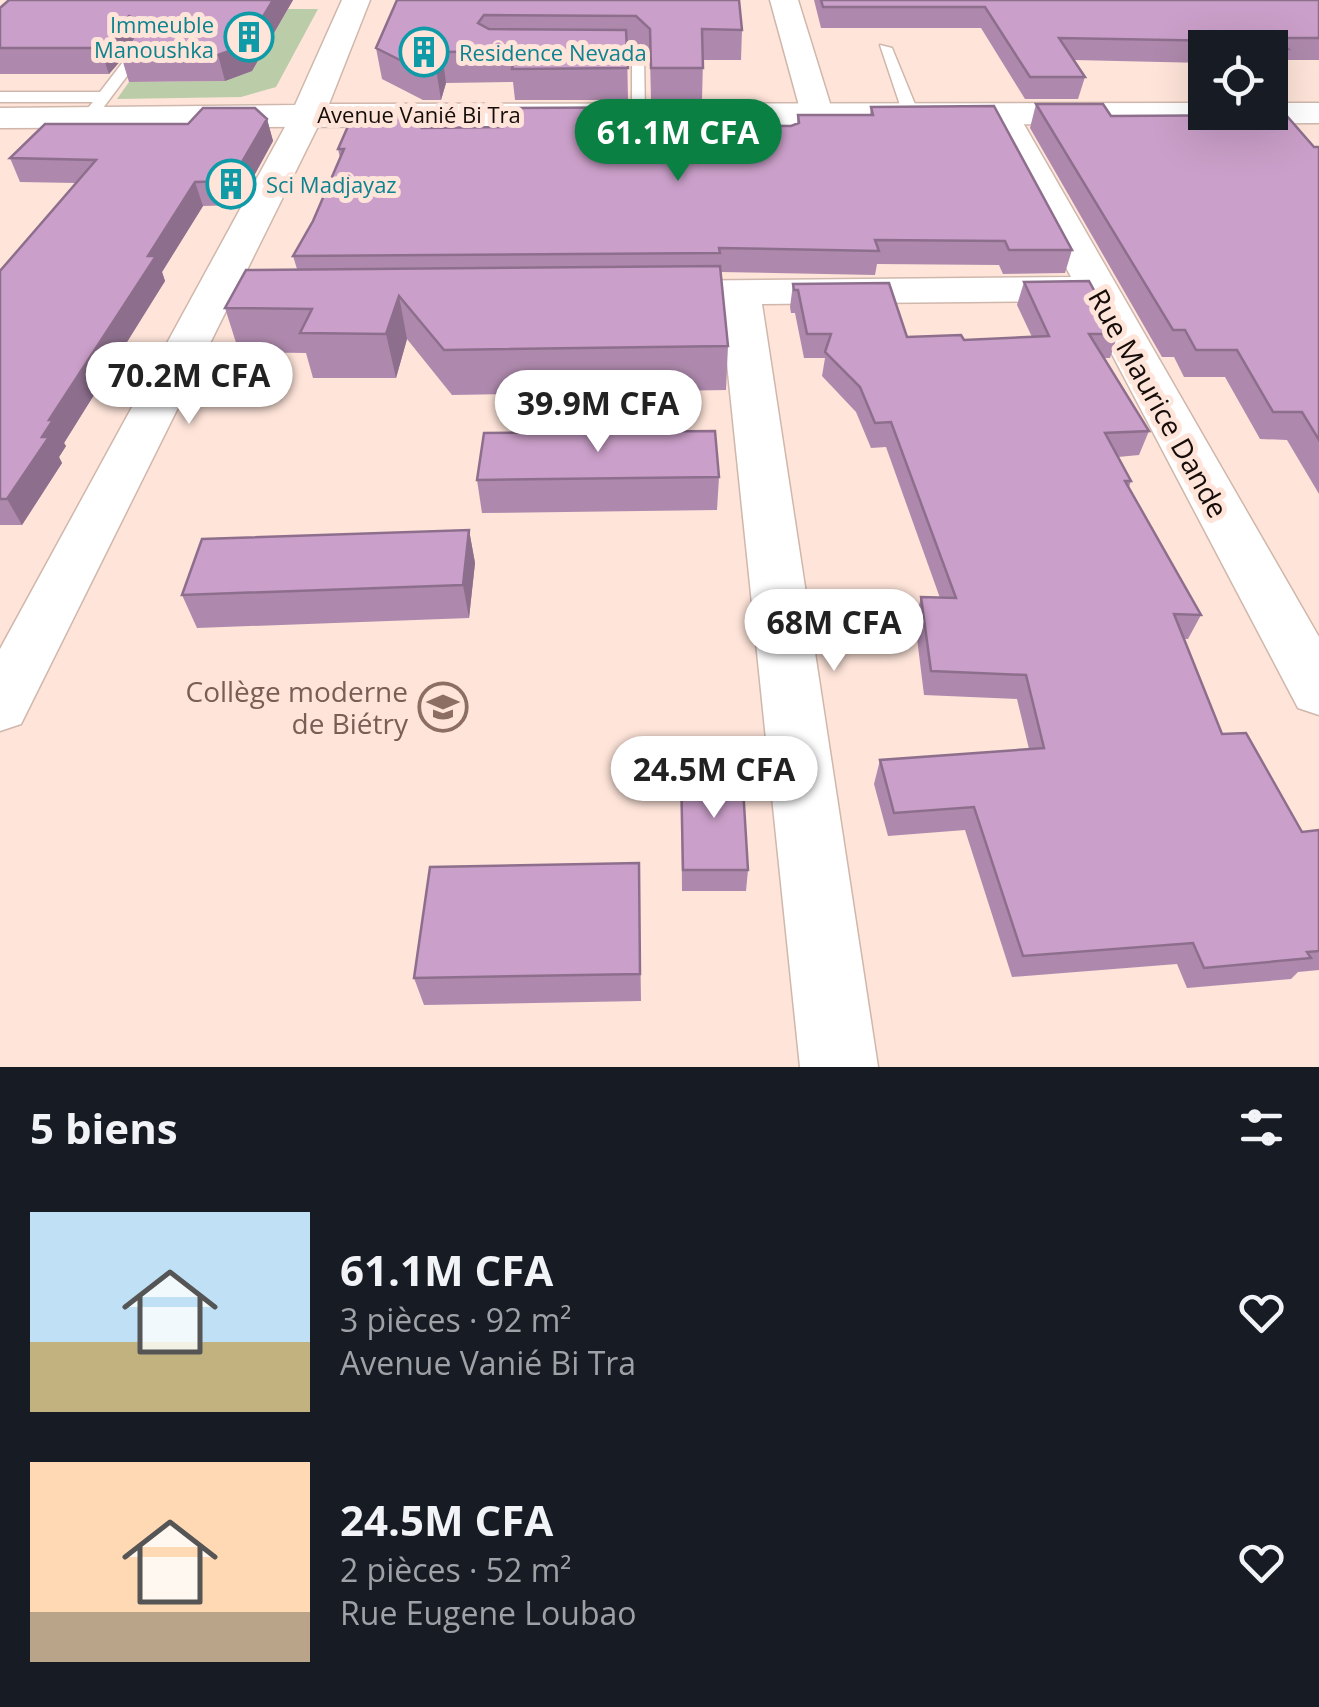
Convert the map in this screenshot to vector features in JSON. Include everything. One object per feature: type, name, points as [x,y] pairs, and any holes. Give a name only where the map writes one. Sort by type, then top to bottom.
[{"type":"street","points":[[0,706],[308,114],[356,0]]},
{"type":"street","points":[[784,0],[817,114]]},
{"type":"street","name":"Avenue Vanié Bi Tra","points":[[7,108],[308,114],[1315,118]]},
{"type":"street","name":"Rue Maurice Dande","points":[[1002,114],[1319,691]]},
{"type":"street","points":[[604,293],[1096,290]]},
{"type":"street","points":[[740,292],[840,1067]]},
{"type":"street","points":[[214,296],[331,296]]},
{"type":"lane","points":[[97,107],[140,48]]},
{"type":"lane","points":[[884,48],[911,114]]},
{"type":"lane","points":[[579,52],[632,53],[639,59],[640,113]]},
{"type":"green space","points":[[288,9],[318,9],[276,87],[241,97],[117,99],[129,82],[225,81],[252,71]]},
{"type":"building","points":[[9,0],[273,0],[246,45],[218,55],[120,56],[144,23],[129,16],[100,48],[0,48],[0,8]]},
{"type":"building","points":[[397,0],[739,0],[742,30],[702,29],[703,68],[651,68],[650,29],[636,16],[484,15],[478,23],[489,29],[626,30],[628,68],[512,69],[516,51],[442,52],[436,69],[418,69],[376,48]]},
{"type":"building","points":[[821,0],[1319,0],[1319,38],[1288,38],[1288,30],[1188,30],[1188,40],[1059,38],[1085,77],[1030,77],[985,7],[823,7]]},
{"type":"building","points":[[1036,104],[1103,104],[1111,116],[1188,116],[1188,130],[1288,130],[1288,117],[1314,147],[1319,147],[1319,440],[1302,412],[1273,412],[1237,350],[1196,350],[1185,330],[1173,330]]},
{"type":"building","points":[[994,106],[1072,250],[1009,250],[1005,241],[875,240],[879,251],[719,248],[720,253],[293,256],[344,149],[338,149],[352,117],[426,116],[422,128],[503,127],[507,108],[704,107],[704,118],[711,118],[712,125],[791,126],[799,123],[798,115],[873,115],[871,107]]},
{"type":"building","points":[[203,108],[255,108],[267,119],[231,181],[195,182],[148,256],[156,256],[49,420],[53,420],[42,437],[49,437],[7,499],[0,499],[0,271],[96,160],[10,158],[45,124],[188,124]]},
{"type":"building","points":[[720,266],[728,346],[444,350],[399,296],[386,334],[300,333],[312,309],[225,308],[246,270]]},
{"type":"building","points":[[1089,281],[1118,334],[1089,334],[1149,431],[1105,433],[1131,481],[1125,481],[1201,615],[1174,614],[1222,734],[1246,733],[1302,832],[1319,830],[1319,951],[1307,952],[1311,958],[1204,968],[1193,943],[1023,956],[974,807],[894,813],[880,760],[1044,748],[1026,675],[931,671],[921,597],[956,598],[891,422],[875,423],[860,387],[825,352],[831,334],[807,334],[798,290],[794,290],[793,284],[889,283],[907,337],[961,335],[964,340],[1049,336],[1024,282]]},
{"type":"building","points":[[715,431],[719,477],[477,480],[484,433]]},
{"type":"building","points":[[469,530],[463,585],[182,595],[202,539]]},
{"type":"building","points":[[742,771],[748,870],[683,870],[681,772]]},
{"type":"building","points":[[639,863],[640,974],[414,978],[430,867]]},
{"type":"place","name":"Immeuble Manoushka","points":[[249,37]]},
{"type":"place","name":"Residence Nevada","points":[[424,52]]},
{"type":"place","name":"Sci Madjayaz","points":[[231,184]]},
{"type":"place","name":"Collège moderne de Biétry","points":[[443,707]]}]
